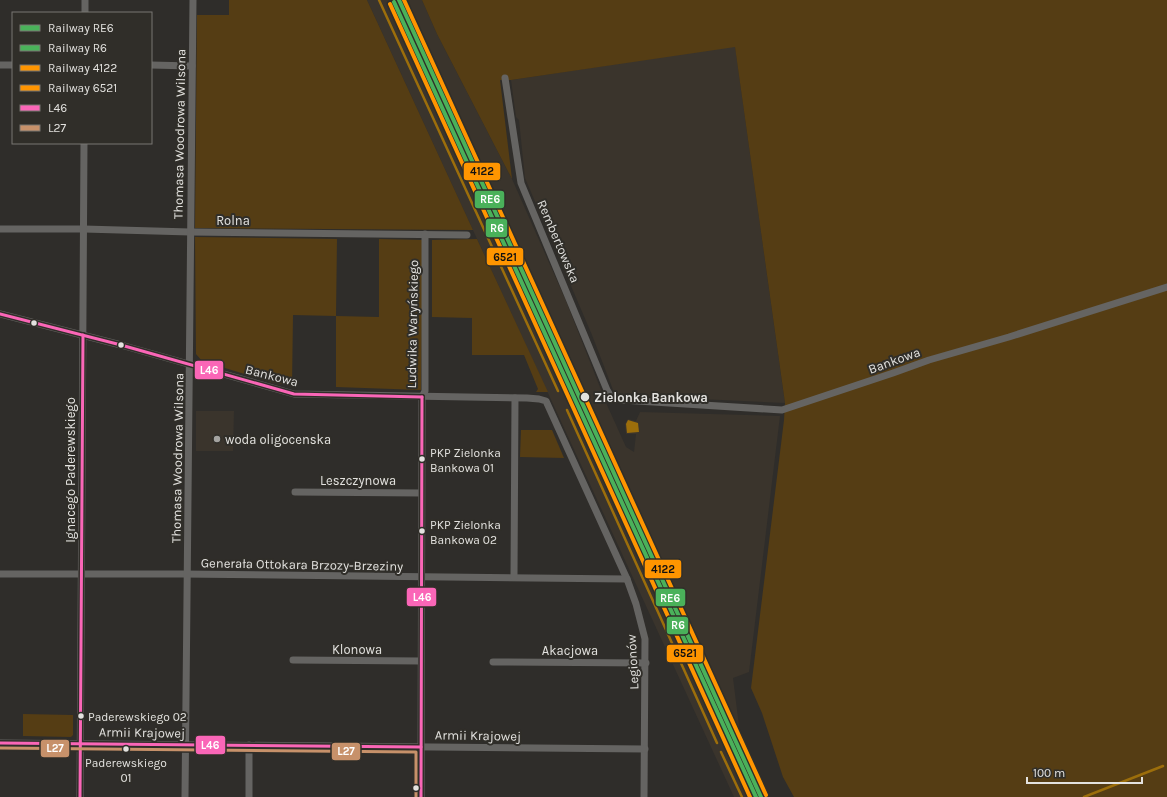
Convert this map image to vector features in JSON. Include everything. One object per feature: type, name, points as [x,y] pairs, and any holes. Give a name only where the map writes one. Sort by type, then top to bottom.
[{"type":"street","points":[[85,0],[85,12]]},
{"type":"street","name":"Thomasa Woodrowa Wilsona","points":[[185,797],[193,0]]},
{"type":"street","points":[[0,65],[12,65]]},
{"type":"street","points":[[152,65],[192,66]]},
{"type":"street","name":"Rembertowska","points":[[505,78],[521,183],[607,390],[614,398],[622,400]]},
{"type":"street","name":"Ignacego Paderewskiego","points":[[80,797],[84,144]]},
{"type":"street","name":"Rolna","points":[[0,229],[467,235]]},
{"type":"street","name":"Ludwika Waryńskiego","points":[[421,797],[422,397],[425,391],[425,234]]},
{"type":"street","name":"Bankowa","points":[[622,400],[782,410],[929,360],[1009,337],[1167,287]]},
{"type":"street","name":"Bankowa","points":[[0,314],[83,335],[294,394],[515,398],[539,399],[546,402]]},
{"type":"street","points":[[514,577],[515,398]]},
{"type":"street","name":"Legionów","points":[[546,402],[627,579],[636,604],[645,638],[644,797]]},
{"type":"street","name":"Leszczynowa","points":[[295,492],[422,493]]},
{"type":"street","name":"Generała Ottokara Brzozy-Brzeziny","points":[[0,574],[82,573],[422,578],[514,577],[627,579]]},
{"type":"street","name":"Klonowa","points":[[293,660],[421,661]]},
{"type":"street","name":"Akacjowa","points":[[493,662],[646,663]]},
{"type":"street","name":"Armii Krajowej","points":[[0,743],[645,749]]},
{"type":"street","points":[[249,745],[249,797]]},
{"type":"shaded area","points":[[229,0],[367,0],[473,230],[195,228],[197,15],[229,15]]},
{"type":"shaded area","points":[[367,0],[422,0],[437,34],[512,179],[566,301],[607,405],[626,447],[634,452],[636,434],[626,434],[625,424],[628,419],[636,421],[640,412],[780,416],[749,672],[733,678],[748,797],[734,797]]},
{"type":"shaded area","points":[[422,0],[1167,0],[1167,797],[794,797],[783,777],[762,713],[751,688],[785,403],[735,47],[511,80],[500,80],[512,179],[437,34]]},
{"type":"shaded area","points":[[735,46],[785,403],[615,395],[592,335],[525,178],[519,120],[516,117],[511,80]]},
{"type":"shaded area","points":[[195,237],[337,239],[336,316],[293,315],[292,386],[271,382],[202,361],[196,354]]},
{"type":"shaded area","points":[[379,239],[423,240],[421,390],[336,387],[336,316],[379,317]]},
{"type":"shaded area","points":[[477,239],[548,392],[536,392],[538,389],[524,355],[472,355],[472,318],[432,317],[432,240]]},
{"type":"shaded area","points":[[196,411],[234,411],[233,451],[196,451]]},
{"type":"shaded area","points":[[628,420],[638,423],[639,432],[627,433],[626,424]]},
{"type":"shaded area","points":[[521,430],[552,430],[564,458],[520,457]]},
{"type":"shaded area","points":[[23,714],[73,715],[73,735],[71,737],[23,736]]},
{"type":"waterway","points":[[379,0],[558,391]]},
{"type":"waterway","points":[[567,410],[717,743]]},
{"type":"waterway","points":[[721,752],[742,797]]},
{"type":"waterway","points":[[1084,797],[1163,766]]},
{"type":"rail line","name":"RE6","points":[[399,0],[761,797]]},
{"type":"rail line","name":"4122","points":[[404,0],[766,795]]},
{"type":"rail line","name":"R6","points":[[394,2],[756,797]]},
{"type":"rail line","name":"6521","points":[[390,4],[750,797]]},
{"type":"transit line","name":"L46","points":[[0,314],[121,345],[294,394],[422,397]]},
{"type":"transit line","name":"L46","points":[[80,797],[83,335]]},
{"type":"transit line","name":"L46","points":[[421,797],[422,397]]},
{"type":"transit line","name":"L46","points":[[0,743],[421,747]]},
{"type":"transit line","name":"L27","points":[[0,748],[416,752],[416,797]]},
{"type":"place","name":"Zielonka Bankowa","points":[[585,397]]},
{"type":"place","name":"woda oligocenska","points":[[217,439]]},
{"type":"place","name":"PKP Zielonka Bankowa 01","points":[[422,459]]},
{"type":"place","name":"PKP Zielonka Bankowa 02","points":[[422,531]]},
{"type":"place","name":"Paderewskiego 02","points":[[81,716]]},
{"type":"place","name":"Paderewskiego 01","points":[[126,749]]}]
